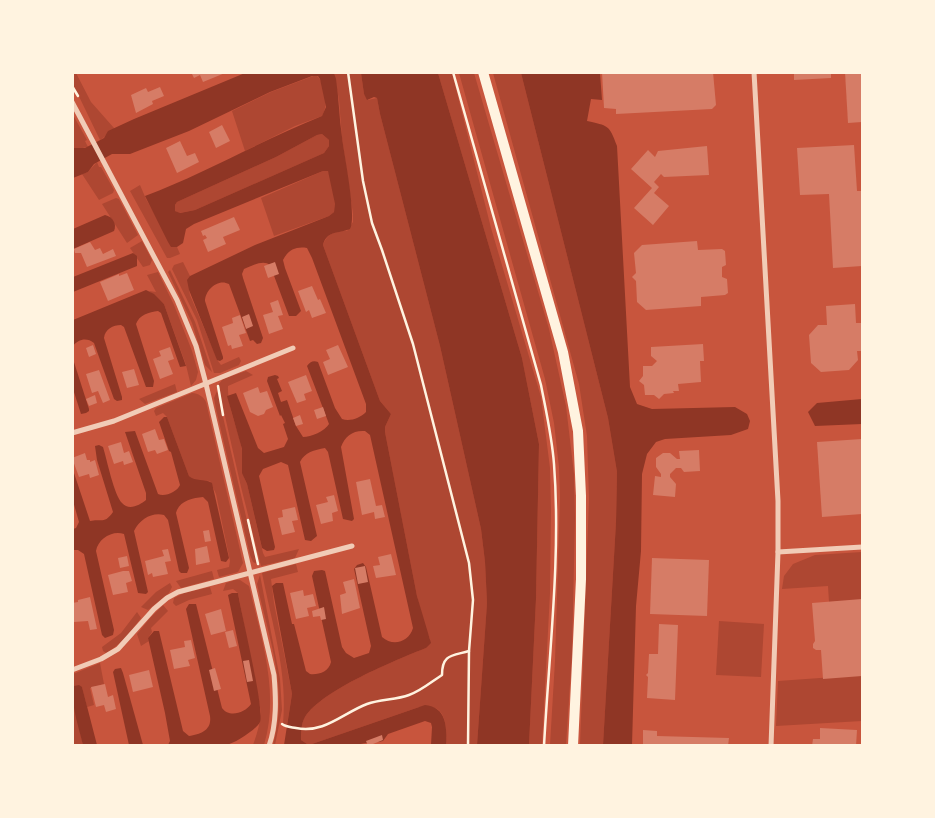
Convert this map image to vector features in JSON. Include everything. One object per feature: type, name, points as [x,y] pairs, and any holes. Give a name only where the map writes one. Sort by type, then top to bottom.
[{"type":"main road","points":[[483,72],[563,352],[578,430],[581,496],[581,580],[573,746]]},
{"type":"street","points":[[754,72],[778,501],[778,552],[770,746]]},
{"type":"street","points":[[72,102],[177,300],[196,346],[274,675],[275,719],[269,746]]},
{"type":"street","points":[[72,433],[114,421],[293,348]]},
{"type":"street","points":[[72,670],[101,659],[118,649],[132,635],[146,616],[178,592],[352,546]]},
{"type":"street","points":[[778,552],[862,547]]},
{"type":"path","points":[[348,72],[363,181],[372,223],[413,344],[466,546],[472,577],[473,600],[469,651],[468,746]]},
{"type":"path","points":[[453,72],[541,385],[551,437],[555,486],[556,540],[544,746]]},
{"type":"path","points":[[285,726],[304,730],[315,729],[373,702],[409,695],[442,675],[443,662],[447,657],[469,651]]},
{"type":"shaded area","points":[[73,73],[76,73],[91,102],[114,128],[100,140],[73,84]]},
{"type":"shaded area","points":[[245,73],[334,73],[351,199],[352,222],[350,229],[330,235],[323,245],[380,401],[391,414],[385,427],[385,432],[417,596],[431,643],[426,648],[343,686],[327,697],[305,717],[301,740],[307,744],[312,744],[425,705],[438,710],[442,714],[446,725],[446,745],[431,745],[431,723],[425,721],[388,734],[383,741],[355,746],[284,745],[292,694],[272,586],[276,583],[283,583],[292,624],[294,624],[306,671],[310,674],[323,672],[331,662],[312,576],[314,571],[325,571],[342,647],[346,653],[354,658],[369,653],[371,646],[354,569],[357,565],[363,563],[366,567],[382,637],[391,642],[400,642],[408,637],[413,628],[370,435],[365,431],[350,434],[341,447],[354,519],[352,521],[343,519],[328,452],[325,448],[307,454],[300,462],[317,536],[311,541],[305,540],[288,465],[281,462],[263,469],[259,476],[275,547],[274,550],[267,551],[262,548],[247,484],[242,473],[242,449],[227,396],[236,393],[258,448],[264,453],[284,447],[288,439],[283,424],[285,423],[280,416],[267,381],[268,377],[278,376],[279,378],[277,379],[282,391],[278,393],[281,402],[287,400],[296,426],[303,437],[318,433],[329,424],[307,366],[309,363],[318,362],[335,408],[342,419],[355,419],[366,412],[366,404],[307,248],[293,250],[283,260],[301,311],[296,316],[289,316],[270,265],[261,263],[244,269],[242,274],[263,338],[261,343],[257,344],[253,340],[250,341],[229,284],[217,284],[210,289],[205,301],[223,357],[220,361],[217,360],[189,290],[187,280],[190,276],[255,245],[329,216],[334,212],[335,204],[328,171],[323,171],[194,224],[186,229],[183,243],[177,247],[171,247],[145,196],[322,116],[326,107],[320,79],[318,76],[312,76],[270,92],[189,131],[130,154],[112,154],[94,164],[88,172],[73,178],[72,148],[85,148],[104,138],[108,131]],"holes":[[[322,134],[329,140],[329,146],[324,153],[195,210],[180,213],[175,211],[177,202],[276,157],[317,135]]]},
{"type":"shaded area","points":[[334,73],[361,73],[364,94],[368,100],[377,98],[440,346],[481,529],[487,603],[477,745],[446,745],[446,730],[442,714],[435,708],[429,707],[419,707],[312,744],[307,744],[301,740],[305,717],[314,707],[343,686],[426,648],[430,639],[417,596],[385,432],[385,427],[391,414],[380,401],[323,245],[329,235],[347,231],[353,222],[339,100]]},
{"type":"shaded area","points":[[361,73],[438,73],[522,358],[539,444],[536,599],[529,745],[477,745],[487,603],[481,529],[440,346],[377,98],[374,97],[367,100],[364,94]]},
{"type":"shaded area","points":[[438,73],[452,73],[491,228],[541,397],[550,468],[551,511],[550,593],[542,745],[529,745],[536,599],[539,444],[522,358]]},
{"type":"shaded area","points":[[459,73],[474,73],[549,329],[566,406],[574,474],[575,518],[572,654],[566,745],[550,745],[555,661],[560,497],[554,423],[545,379]]},
{"type":"shaded area","points":[[493,73],[521,73],[608,418],[617,472],[616,522],[603,745],[580,745],[589,499],[587,436],[579,384]]},
{"type":"shaded area","points":[[521,73],[600,73],[602,100],[591,99],[587,121],[607,127],[617,146],[630,387],[637,404],[652,409],[735,407],[747,414],[750,421],[748,429],[731,435],[665,439],[656,442],[647,454],[642,474],[641,551],[636,606],[632,745],[603,745],[616,522],[617,472],[608,418]]},
{"type":"shaded area","points":[[316,75],[324,88],[326,100],[322,116],[295,126],[245,151],[232,111],[271,92]]},
{"type":"shaded area","points":[[72,113],[87,140],[85,141],[88,147],[73,148]]},
{"type":"shaded area","points":[[322,134],[329,140],[329,146],[324,153],[195,210],[179,213],[175,211],[177,202]]},
{"type":"shaded area","points":[[97,162],[114,190],[113,193],[99,200],[82,174],[88,172]]},
{"type":"shaded area","points":[[323,171],[328,171],[331,180],[334,212],[329,216],[274,236],[261,198]]},
{"type":"shaded area","points":[[140,185],[173,247],[177,247],[180,254],[167,258],[130,191]]},
{"type":"shaded area","points":[[116,198],[119,199],[138,235],[127,243],[102,204]]},
{"type":"shaded area","points":[[105,215],[114,221],[114,231],[73,249],[73,229]]},
{"type":"shaded area","points":[[142,241],[152,260],[150,265],[143,267],[130,248]]},
{"type":"shaded area","points":[[133,253],[137,256],[137,266],[73,292],[73,277]]},
{"type":"shaded area","points":[[183,262],[190,276],[190,295],[218,361],[221,365],[239,357],[241,361],[239,365],[220,373],[214,373],[197,320],[172,269],[174,265]]},
{"type":"shaded area","points":[[170,270],[195,322],[212,372],[205,365],[192,323],[168,272]]},
{"type":"shaded area","points":[[158,272],[174,305],[192,351],[198,372],[196,380],[191,386],[186,365],[164,304],[149,291],[156,292],[147,275]]},
{"type":"shaded area","points":[[146,290],[154,294],[164,304],[186,366],[180,367],[161,313],[158,311],[145,314],[139,318],[136,324],[154,381],[153,387],[146,387],[124,327],[121,325],[112,327],[106,332],[104,338],[122,397],[122,400],[117,401],[114,399],[94,343],[83,340],[73,346],[73,320]]},
{"type":"shaded area","points":[[73,359],[89,409],[86,413],[81,414],[73,389]]},
{"type":"shaded area","points":[[246,371],[253,375],[228,386],[228,394],[243,455],[243,474],[263,553],[265,557],[299,549],[295,558],[261,566],[218,385],[223,379]]},
{"type":"shaded area","points":[[175,384],[177,392],[145,404],[139,399]]},
{"type":"shaded area","points":[[217,391],[257,564],[253,562],[250,555],[216,409],[214,398]]},
{"type":"shaded area","points":[[192,393],[204,398],[206,402],[243,563],[238,572],[219,577],[217,570],[229,567],[230,561],[216,494],[210,481],[194,480],[189,476],[167,417],[163,413],[156,416],[154,411],[156,408]]},
{"type":"shaded area","points":[[862,399],[862,424],[815,426],[808,412],[817,403]]},
{"type":"shaded area","points":[[164,417],[167,417],[189,476],[212,483],[229,558],[226,562],[221,561],[208,502],[203,497],[190,499],[183,503],[176,513],[189,568],[187,573],[179,571],[168,520],[164,515],[147,517],[134,531],[148,592],[146,594],[138,593],[124,534],[115,533],[106,536],[96,551],[114,630],[113,635],[105,638],[102,635],[84,554],[78,550],[73,550],[73,529],[76,528],[79,522],[73,501],[73,470],[90,521],[105,520],[113,512],[97,460],[95,446],[103,447],[114,485],[122,503],[128,507],[141,504],[146,500],[146,493],[125,432],[135,431],[158,494],[164,495],[174,492],[180,485],[171,452],[159,422]]},
{"type":"shaded area","points":[[862,552],[862,600],[829,602],[828,586],[782,589],[784,576],[793,564],[815,555]]},
{"type":"shaded area","points":[[296,564],[298,572],[271,579],[292,694],[287,725],[283,724],[284,705],[281,667],[262,573]]},
{"type":"shaded area","points":[[212,571],[214,579],[181,588],[176,581]]},
{"type":"shaded area","points":[[260,575],[280,679],[282,710],[275,745],[273,745],[279,704],[278,684],[272,644],[257,584]]},
{"type":"shaded area","points":[[240,580],[249,586],[267,665],[270,705],[264,745],[253,745],[261,712],[238,593],[233,589],[223,591],[226,583]]},
{"type":"shaded area","points":[[170,583],[172,587],[169,593],[148,610],[141,607],[156,592]]},
{"type":"shaded area","points":[[210,587],[212,594],[189,600],[176,606],[173,603],[174,598],[184,593]]},
{"type":"shaded area","points":[[238,593],[256,681],[261,714],[260,722],[245,736],[226,745],[168,745],[170,741],[165,713],[148,638],[154,631],[159,631],[183,731],[189,736],[198,734],[207,728],[210,721],[186,609],[189,604],[196,604],[222,708],[233,714],[245,710],[251,704],[228,595]]},
{"type":"shaded area","points":[[163,605],[168,611],[151,628],[152,632],[148,638],[149,641],[141,646],[137,634]]},
{"type":"shaded area","points":[[137,612],[141,618],[130,632],[112,649],[106,653],[103,651],[102,647],[121,633]]},
{"type":"shaded area","points":[[719,621],[764,624],[761,677],[716,675]]},
{"type":"shaded area","points":[[100,663],[104,684],[90,688],[94,705],[87,707],[82,687],[73,689],[73,674]]},
{"type":"shaded area","points":[[121,668],[143,745],[129,745],[113,672],[115,669]]},
{"type":"shaded area","points":[[862,675],[862,721],[776,726],[778,681]]},
{"type":"shaded area","points":[[79,685],[82,687],[97,745],[83,745],[73,699],[74,686]]},
{"type":"shaded area","points":[[72,697],[82,740],[83,745],[73,745]]},
{"type":"building","points":[[191,72],[225,73],[203,82],[200,75],[194,78]]},
{"type":"building","points":[[602,72],[713,72],[716,105],[712,109],[616,114],[616,109],[604,108]]},
{"type":"building","points":[[794,72],[831,72],[831,78],[794,80]]},
{"type":"building","points":[[845,72],[862,72],[862,122],[848,123]]},
{"type":"building","points":[[160,87],[164,96],[152,101],[153,104],[136,113],[131,95],[146,88],[148,92]]},
{"type":"building","points":[[222,125],[230,141],[216,148],[209,132]]},
{"type":"building","points":[[180,141],[187,156],[195,153],[199,162],[177,173],[166,148]]},
{"type":"building","points":[[854,145],[857,191],[862,191],[862,266],[833,268],[829,194],[800,195],[797,148]]},
{"type":"building","points":[[707,146],[709,175],[664,177],[661,174],[654,182],[659,187],[654,193],[669,206],[653,225],[634,208],[652,188],[631,169],[648,150],[655,157],[658,151]]},
{"type":"building","points":[[234,217],[240,230],[223,237],[226,244],[208,252],[203,240],[207,238],[205,235],[203,236],[201,231]]},
{"type":"building","points":[[697,241],[698,250],[722,249],[725,251],[726,265],[722,267],[722,277],[727,279],[728,293],[725,295],[701,297],[701,306],[646,310],[637,302],[636,281],[632,277],[636,273],[634,253],[642,245]]},
{"type":"building","points":[[90,242],[95,250],[100,248],[103,254],[113,249],[116,256],[87,267],[81,253],[75,253],[74,249]]},
{"type":"building","points":[[275,262],[279,274],[268,278],[264,266]]},
{"type":"building","points":[[127,273],[134,290],[108,301],[100,282],[119,274],[119,276]]},
{"type":"building","points":[[312,286],[326,313],[312,318],[309,310],[306,312],[298,291]]},
{"type":"building","points":[[278,300],[283,315],[278,316],[283,329],[269,334],[263,315],[273,312],[270,303]]},
{"type":"building","points":[[855,304],[856,323],[862,323],[862,351],[857,351],[858,360],[849,370],[821,372],[811,363],[809,335],[818,325],[827,325],[826,306]]},
{"type":"building","points":[[249,314],[253,326],[246,329],[242,317]]},
{"type":"building","points":[[240,315],[246,333],[239,335],[243,346],[232,349],[231,345],[228,346],[222,327],[233,323],[232,318]]},
{"type":"building","points":[[703,344],[704,361],[700,361],[701,382],[678,384],[679,391],[664,394],[659,399],[654,395],[645,395],[644,385],[639,381],[643,376],[643,366],[652,366],[657,361],[651,356],[651,347]]},
{"type":"building","points":[[93,345],[96,354],[89,357],[86,348]]},
{"type":"building","points":[[338,345],[348,367],[328,375],[323,362],[330,359],[326,350]]},
{"type":"building","points":[[170,347],[174,359],[168,361],[173,374],[160,379],[153,359],[161,356],[159,351]]},
{"type":"building","points":[[134,369],[139,385],[127,388],[122,372]]},
{"type":"building","points":[[99,370],[110,400],[103,403],[98,391],[92,393],[86,374]]},
{"type":"building","points":[[306,375],[312,391],[304,394],[306,400],[297,403],[288,382]]},
{"type":"building","points":[[258,387],[260,393],[267,391],[273,407],[258,416],[250,412],[243,393]]},
{"type":"building","points":[[95,395],[97,403],[89,406],[86,399]]},
{"type":"building","points":[[323,407],[326,416],[317,419],[314,410]]},
{"type":"building","points":[[300,415],[303,424],[296,426],[293,418]]},
{"type":"building","points":[[155,429],[159,440],[164,439],[168,450],[157,454],[155,450],[148,452],[142,434]]},
{"type":"building","points":[[862,439],[862,514],[822,517],[817,442]]},
{"type":"building","points":[[121,442],[124,453],[129,451],[133,462],[124,465],[123,461],[114,464],[108,446]]},
{"type":"building","points":[[699,450],[700,471],[684,472],[681,468],[676,468],[670,474],[670,477],[676,484],[675,497],[653,495],[655,476],[661,477],[656,467],[656,458],[663,453],[670,453],[677,459],[680,459],[679,451]]},
{"type":"building","points":[[85,453],[87,460],[90,460],[90,462],[95,460],[99,475],[90,478],[89,474],[79,477],[72,458]]},
{"type":"building","points":[[370,479],[376,506],[382,505],[385,517],[375,519],[374,512],[362,515],[356,482]]},
{"type":"building","points":[[334,495],[338,511],[332,513],[333,521],[321,524],[316,505],[328,502],[326,497]]},
{"type":"building","points":[[295,507],[298,520],[292,521],[295,532],[282,535],[278,518],[283,517],[282,510]]},
{"type":"building","points":[[209,530],[211,541],[205,542],[203,531]]},
{"type":"building","points":[[207,546],[210,562],[196,565],[195,549]]},
{"type":"building","points":[[168,549],[171,561],[165,562],[168,574],[153,577],[152,573],[148,575],[145,561],[164,556],[162,550]]},
{"type":"building","points":[[391,554],[396,575],[376,578],[373,566],[380,565],[378,557]]},
{"type":"building","points":[[127,556],[129,566],[120,568],[118,558]]},
{"type":"building","points":[[652,558],[709,560],[707,616],[650,614]]},
{"type":"building","points":[[365,566],[368,582],[358,584],[355,568]]},
{"type":"building","points":[[129,571],[132,581],[126,583],[128,592],[113,595],[108,575]]},
{"type":"building","points":[[354,579],[360,608],[342,614],[340,595],[346,593],[343,582]]},
{"type":"building","points":[[303,590],[304,596],[313,594],[316,606],[307,608],[309,616],[296,619],[290,593]]},
{"type":"building","points":[[90,597],[97,629],[90,630],[88,621],[74,622],[72,603]]},
{"type":"building","points":[[862,599],[862,676],[823,679],[821,650],[813,648],[815,641],[812,603]]},
{"type":"building","points":[[324,607],[326,619],[321,620],[320,616],[313,617],[312,611]]},
{"type":"building","points":[[221,609],[226,631],[211,635],[205,614]]},
{"type":"building","points":[[659,624],[678,625],[675,700],[647,698],[648,677],[646,675],[648,673],[649,654],[658,654]]},
{"type":"building","points":[[233,630],[237,646],[229,648],[225,632]]},
{"type":"building","points":[[191,640],[195,658],[188,660],[190,666],[174,669],[170,650],[185,647],[184,641]]},
{"type":"building","points":[[249,660],[253,681],[247,682],[243,661]]},
{"type":"building","points":[[215,668],[221,689],[214,691],[209,670]]},
{"type":"building","points":[[149,670],[153,687],[133,692],[129,675]]},
{"type":"building","points":[[105,684],[108,697],[113,695],[116,709],[106,712],[104,705],[96,707],[91,687]]},
{"type":"building","points":[[820,728],[857,730],[856,746],[812,746],[813,739],[820,739]]},
{"type":"building","points":[[643,730],[657,731],[657,736],[729,738],[728,746],[643,746]]},
{"type":"building","points":[[382,735],[383,740],[368,746],[366,741]]}]
